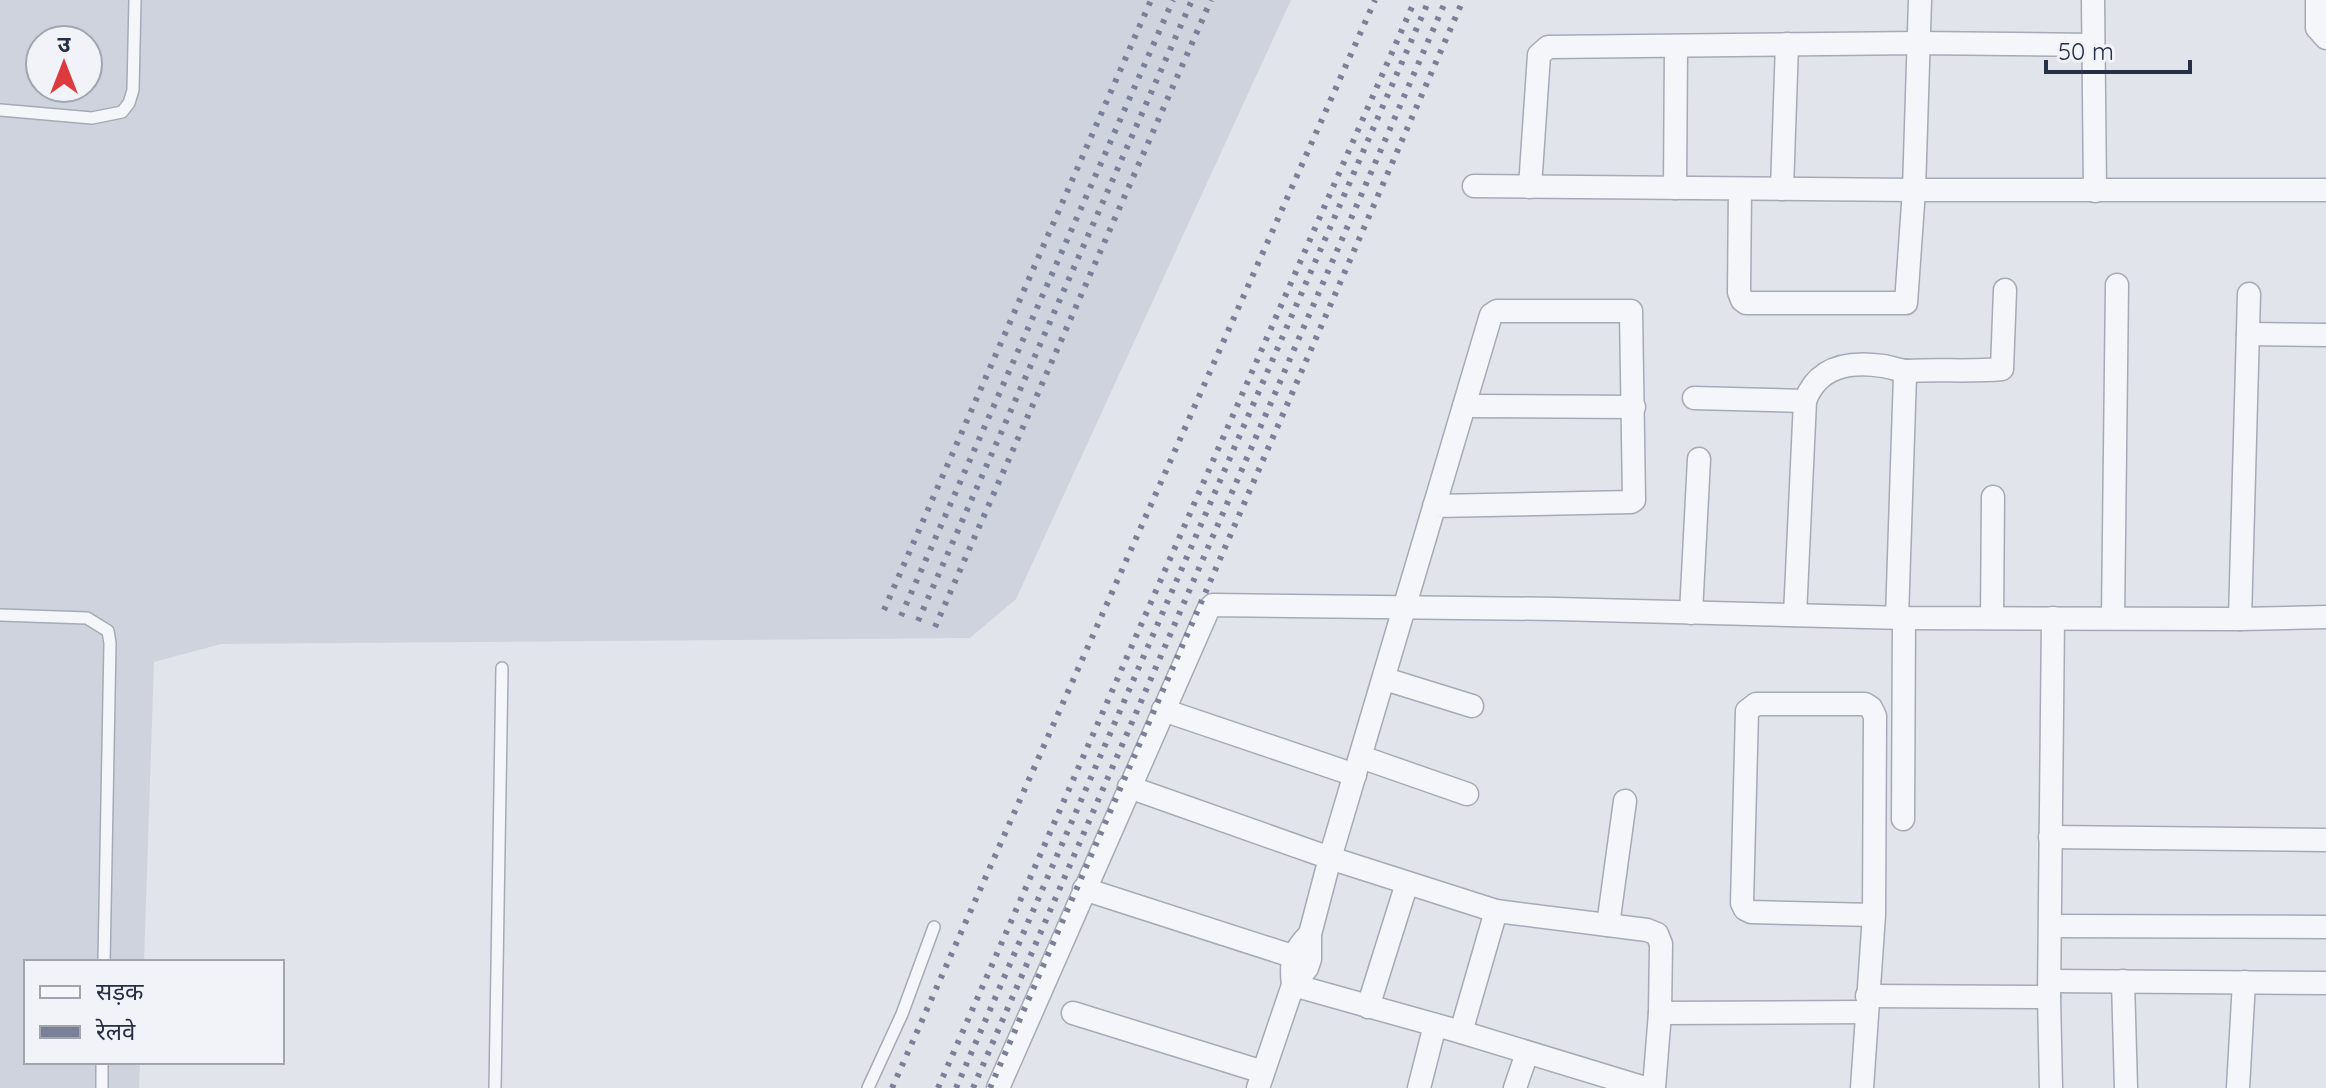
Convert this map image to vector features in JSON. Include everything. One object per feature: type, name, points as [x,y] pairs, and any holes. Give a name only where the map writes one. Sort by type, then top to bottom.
[{"type":"street","points":[[1740,189],[1740,297],[1746,303],[1906,303],[1914,190],[1920,0]]},
{"type":"street","points":[[2093,0],[2095,191]]},
{"type":"street","points":[[2317,0],[2317,28],[2326,38]]},
{"type":"street","points":[[1530,187],[1539,55],[1548,47],[1919,43],[2093,45]]},
{"type":"street","points":[[1782,189],[1787,44]]},
{"type":"street","points":[[1675,188],[1676,46]]},
{"type":"street","points":[[1474,186],[2326,190]]},
{"type":"street","points":[[2113,618],[2117,285]]},
{"type":"street","points":[[1795,615],[1805,401],[1811,385],[1832,370],[1852,365],[1907,371],[2002,369],[2005,290]]},
{"type":"street","points":[[2240,619],[2249,294]]},
{"type":"street","points":[[1073,1013],[1260,1080],[1293,985],[1307,968],[1310,959],[1310,934],[1330,858],[1385,679],[1434,506],[1493,313],[1627,310],[1633,316],[1635,495],[1631,502],[1434,506]]},
{"type":"street","points":[[2248,334],[2326,335]]},
{"type":"street","points":[[1903,819],[1900,618],[1907,371]]},
{"type":"street","points":[[1694,398],[1805,401]]},
{"type":"street","points":[[1464,406],[1634,407]]},
{"type":"street","points":[[1691,613],[1699,459]]},
{"type":"street","points":[[1992,618],[1993,497]]},
{"type":"street","points":[[998,1088],[1163,710],[1213,605],[1900,618],[2326,617]]},
{"type":"street","points":[[2051,1088],[2053,618]]},
{"type":"street","points":[[1385,679],[1472,706]]},
{"type":"street","points":[[1862,1088],[1874,915],[1875,716],[1865,704],[1756,704],[1750,707],[1747,711],[1744,792],[1742,903],[1745,909],[1751,912],[1874,915]]},
{"type":"street","points":[[1163,710],[1467,794]]},
{"type":"street","points":[[1129,787],[1330,858],[1496,911],[1647,930],[1657,934],[1661,944],[1660,1013],[1654,1088]]},
{"type":"street","points":[[1608,925],[1625,801]]},
{"type":"street","points":[[2050,837],[2326,840]]},
{"type":"street","points":[[1368,1007],[1407,883]]},
{"type":"street","points":[[1084,889],[1292,956]]},
{"type":"street","points":[[1461,1032],[1496,911]]},
{"type":"street","points":[[2051,926],[2326,927]]},
{"type":"street","points":[[1293,985],[1292,956],[1310,934]]},
{"type":"street","points":[[1660,1013],[1867,1004],[2123,981],[2326,983]]},
{"type":"street","points":[[2123,981],[2126,1088]]},
{"type":"street","points":[[2238,1088],[2244,982]]},
{"type":"street","points":[[1293,985],[1645,1088]]},
{"type":"street","points":[[1419,1088],[1435,1025]]},
{"type":"street","points":[[1515,1088],[1527,1053]]},
{"type":"lane","points":[[0,110],[92,118],[122,112],[133,90],[135,0]]},
{"type":"lane","points":[[0,615],[87,618],[108,631],[104,960]]},
{"type":"lane","points":[[495,1088],[502,668]]},
{"type":"lane","points":[[868,1088],[902,1014],[934,927]]},
{"type":"lane","points":[[102,1064],[102,1088]]},
{"type":"shaded area","points":[[0,0],[1291,0],[1016,599],[970,638],[221,644],[154,662],[144,960],[24,960],[24,1064],[140,1064],[139,1088],[0,1088]]},
{"type":"railway","points":[[884,610],[1151,0]]},
{"type":"railway","points":[[901,616],[1173,0]]},
{"type":"railway","points":[[918,621],[1192,0]]},
{"type":"railway","points":[[935,627],[1211,0]]},
{"type":"railway","points":[[892,1088],[1375,0]]},
{"type":"railway","points":[[938,1088],[1415,0]]},
{"type":"railway","points":[[956,1088],[1429,0]]},
{"type":"railway","points":[[973,1088],[1446,0]]},
{"type":"railway","points":[[990,1088],[1463,0]]}]
